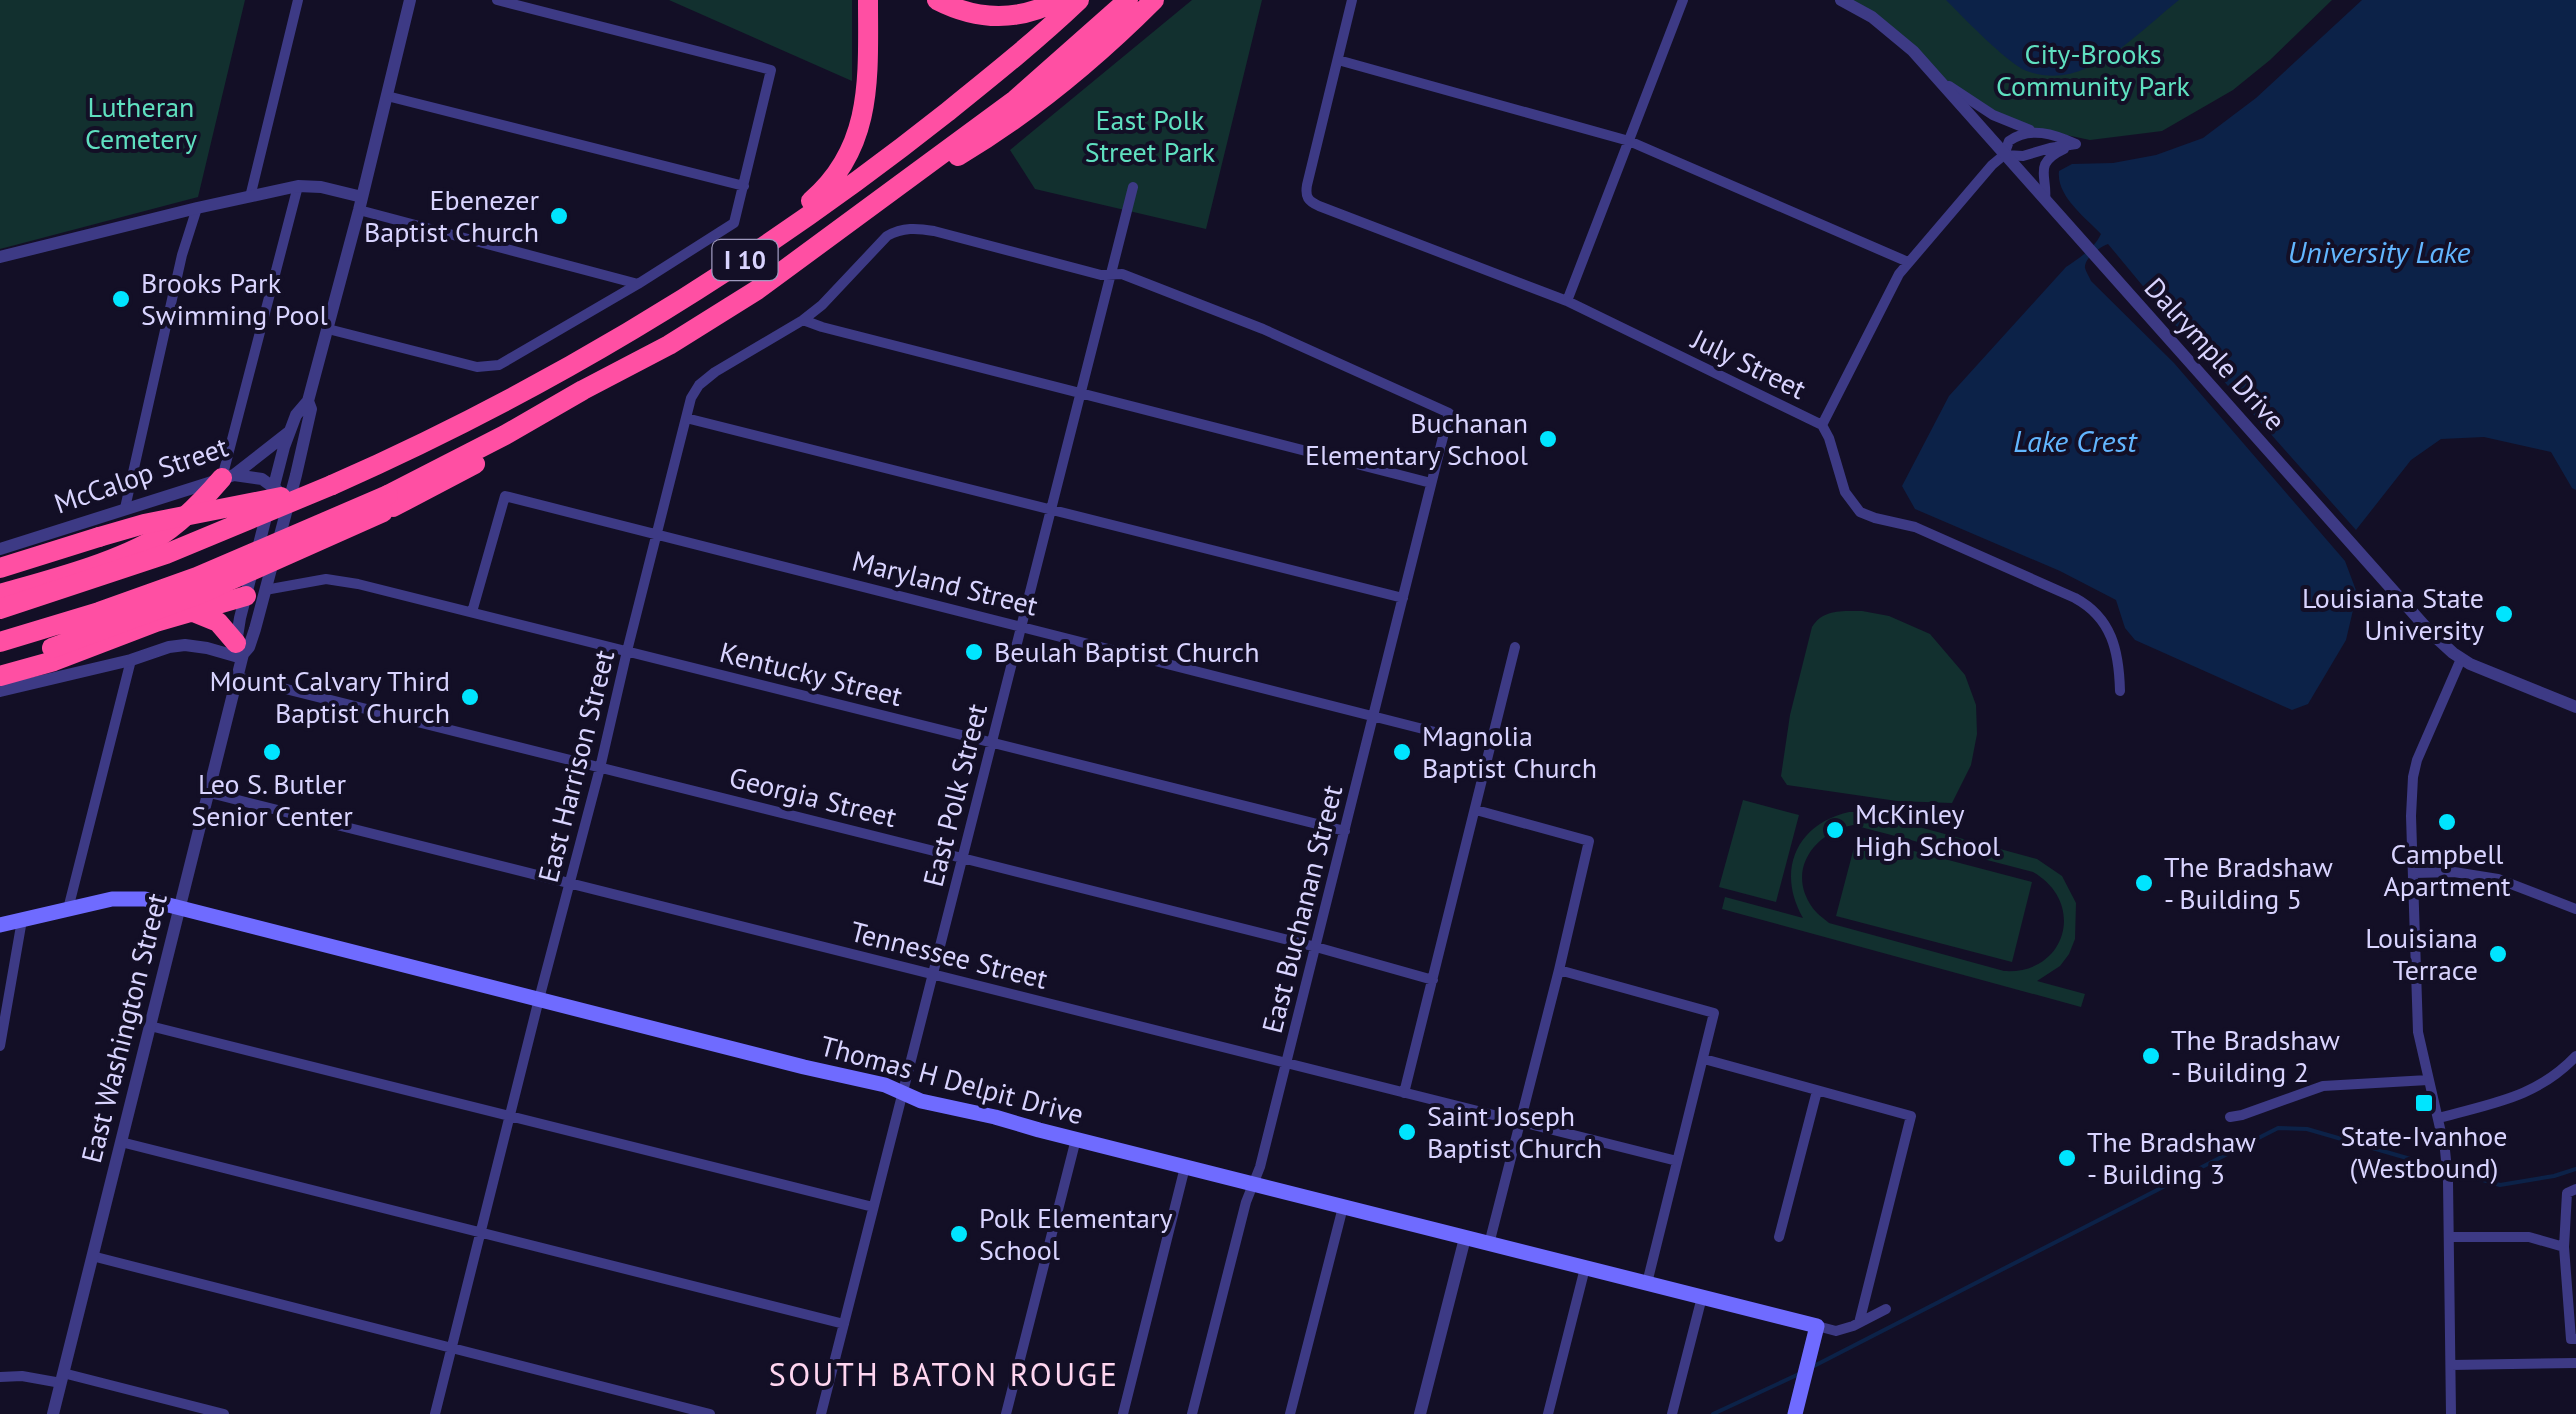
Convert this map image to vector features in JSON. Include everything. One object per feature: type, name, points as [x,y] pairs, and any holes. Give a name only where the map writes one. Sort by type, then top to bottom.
[{"type":"highway","points":[[734,268],[826,187],[853,144],[866,92],[868,0]]},
{"type":"highway","points":[[936,0],[970,14],[1000,17],[1029,13],[1059,0]]},
{"type":"highway","name":"I 10","points":[[0,609],[176,550],[332,485],[582,360],[734,268],[814,213],[913,140],[1080,0]]},
{"type":"highway","name":"I 10","points":[[391,501],[488,457],[505,435],[669,345],[757,290],[1014,100],[1128,0]]},
{"type":"highway","points":[[928,164],[958,156],[1007,127],[1154,0]]},
{"type":"highway","points":[[0,594],[62,576],[160,536],[228,477]]},
{"type":"highway","points":[[0,568],[144,524],[332,485]]},
{"type":"highway","points":[[0,642],[197,577],[391,501]]},
{"type":"highway","points":[[0,664],[199,594],[325,540],[391,501]]},
{"type":"highway","points":[[0,676],[256,593]]},
{"type":"highway","points":[[191,611],[218,622],[241,651]]},
{"type":"main road","name":"Thomas H Delpit Drive","points":[[0,926],[121,898],[145,899],[814,1070],[885,1084],[921,1101],[1817,1326]]},
{"type":"main road","points":[[1795,1414],[1817,1326]]},
{"type":"street","points":[[250,197],[298,0]]},
{"type":"street","points":[[0,691],[131,660],[169,647],[241,651],[249,647],[274,486],[289,432],[308,401],[410,0]]},
{"type":"street","points":[[328,329],[478,367],[499,365],[734,223],[771,70],[497,0]]},
{"type":"street","points":[[1352,0],[1338,60],[1628,142],[1908,262]]},
{"type":"street","points":[[1567,301],[1683,0]]},
{"type":"street","name":"Dalrymple Drive","points":[[1842,0],[1872,17],[1913,51],[2415,617],[2461,659],[2576,707]]},
{"type":"street","name":"July Street","points":[[1338,60],[1307,184],[1307,198],[1332,212],[1567,301],[1822,425],[1846,492],[1860,512],[1915,526],[2075,598],[2096,613],[2117,652],[2120,691]]},
{"type":"street","points":[[1938,80],[1992,115],[2041,133]]},
{"type":"street","points":[[387,96],[744,186]]},
{"type":"street","points":[[1822,425],[1886,297],[1908,262],[2004,155],[2014,137],[2041,133],[2076,144],[2052,156],[2042,171],[2045,202]]},
{"type":"street","points":[[2004,155],[2017,157],[2068,147]]},
{"type":"street","points":[[288,507],[274,486],[258,477],[228,477],[298,186]]},
{"type":"street","points":[[0,256],[298,186],[321,187],[361,204],[638,284]]},
{"type":"street","name":"East Polk Street","points":[[821,1414],[1133,187]]},
{"type":"street","points":[[126,508],[182,256],[197,208]]},
{"type":"street","name":"East Harrison Street","points":[[435,1414],[696,389],[802,320],[840,288],[887,236],[906,229],[934,231],[1100,275],[1109,274]]},
{"type":"street","name":"East Buchanan Street","points":[[1109,274],[1122,274],[1263,329],[1449,413],[1260,1167],[1246,1202],[1192,1414]]},
{"type":"street","points":[[802,320],[1432,483]]},
{"type":"street","points":[[241,651],[256,593],[288,507],[310,416],[308,401]]},
{"type":"street","points":[[686,418],[1403,598]]},
{"type":"street","name":"McCalop Street","points":[[0,549],[228,477],[289,432]]},
{"type":"street","name":"Maryland Street","points":[[472,612],[504,496],[1490,746]]},
{"type":"street","name":"Kentucky Street","points":[[256,593],[336,579],[1345,830]]},
{"type":"street","points":[[1404,1092],[1515,647]]},
{"type":"street","name":"East Washington Street","points":[[53,1414],[210,794],[241,651]]},
{"type":"street","points":[[2450,1414],[2446,1150],[2418,1032],[2411,816],[2414,769],[2461,659]]},
{"type":"street","points":[[68,909],[131,660]]},
{"type":"street","name":"Georgia Street","points":[[238,677],[1434,980]]},
{"type":"street","name":"Tennessee Street","points":[[210,794],[1677,1161]]},
{"type":"street","points":[[1476,810],[1589,840],[1489,1244]]},
{"type":"street","points":[[2414,873],[2454,872],[2498,879],[2576,909]]},
{"type":"street","points":[[0,1046],[22,920]]},
{"type":"street","points":[[1559,970],[1714,1014],[1646,1283]]},
{"type":"street","points":[[150,1026],[873,1207]]},
{"type":"street","points":[[2439,1118],[2534,1090],[2576,1056]]},
{"type":"street","points":[[1704,1059],[1911,1116],[1859,1323]]},
{"type":"street","points":[[2230,1117],[2323,1086],[2428,1080]]},
{"type":"street","points":[[1779,1237],[1817,1091]]},
{"type":"street","points":[[1006,1414],[1076,1140]]},
{"type":"street","points":[[121,1142],[844,1324]]},
{"type":"street","points":[[1122,1414],[1185,1167]]},
{"type":"street","points":[[2576,1189],[2567,1194],[2564,1247],[2571,1339],[2576,1339]]},
{"type":"street","points":[[1290,1414],[1343,1207]]},
{"type":"street","points":[[2450,1236],[2528,1237],[2564,1247]]},
{"type":"street","points":[[1420,1414],[1465,1238]]},
{"type":"street","points":[[92,1256],[710,1414]]},
{"type":"street","points":[[1548,1414],[1584,1268]]},
{"type":"street","points":[[1672,1413],[1702,1298]]},
{"type":"street","name":"Thomas H Delpit Drive","points":[[1817,1326],[1836,1331],[1886,1309]]},
{"type":"street","points":[[2451,1366],[2576,1363]]},
{"type":"street","points":[[0,1376],[62,1378],[224,1414]]},
{"type":"green space","name":"Lutheran Cemetery","points":[[0,0],[245,0],[198,197],[0,249]]},
{"type":"green space","points":[[669,0],[852,0],[852,81]]},
{"type":"green space","name":"East Polk Street Park","points":[[1192,0],[1262,0],[1206,229],[1035,189],[1010,150]]},
{"type":"green space","name":"City-Brooks Community Park","points":[[1841,0],[2332,0],[2233,90],[2162,131],[2090,140],[2010,123],[1938,80],[1881,23]]},
{"type":"green space","points":[[1862,611],[1889,616],[1930,634],[1965,675],[1976,705],[1977,734],[1971,765],[1952,803],[1897,801],[1787,785],[1781,776],[1790,715],[1812,627],[1827,614]]},
{"type":"green space","points":[[1743,800],[1799,815],[1776,902],[1719,887]]},
{"type":"green space","points":[[1864,812],[2037,859],[2062,876],[2076,903],[2075,939],[2060,966],[2037,981],[2085,994],[2081,1007],[1722,909],[1725,897],[1803,918],[1791,883],[1796,852],[1804,838],[1831,818]],"holes":[[[1853,825],[2033,872],[2050,885],[2060,901],[2062,935],[2055,950],[2042,962],[2004,971],[1829,923],[1812,907],[1802,880],[1808,855],[1816,844]]]},
{"type":"green space","points":[[1857,836],[2032,882],[2012,962],[1836,916]]},
{"type":"water","points":[[1946,0],[2179,0],[2109,56],[2069,74],[2048,76],[2019,67]]},
{"type":"water","name":"University Lake","points":[[2362,0],[2576,0],[2576,490],[2551,452],[2484,437],[2441,439],[2411,460],[2356,530],[2108,244],[2097,250],[2085,264],[2091,281],[2174,363],[2345,561],[2357,593],[2346,640],[2308,704],[2292,710],[2135,640],[2125,628],[2116,600],[2060,571],[1915,509],[1902,486],[1949,396],[2101,234],[2067,198],[2059,171],[2072,164],[2113,163],[2156,155],[2203,138],[2256,98]]},
{"type":"waterway","points":[[1812,1367],[2278,1128],[2307,1129],[2500,1185],[2576,1169]]},
{"type":"waterway","points":[[1713,1414],[1799,1374]]},
{"type":"place","name":"Ebenezer Baptist Church","points":[[559,216]]},
{"type":"place","name":"Brooks Park Swimming Pool","points":[[121,299]]},
{"type":"place","name":"Buchanan Elementary School","points":[[1548,439]]},
{"type":"place","name":"Louisiana State University","points":[[2504,614]]},
{"type":"place","name":"Beulah Baptist Church","points":[[974,652]]},
{"type":"place","name":"Mount Calvary Third Baptist Church","points":[[470,697]]},
{"type":"place","name":"Leo S. Butler Senior Center","points":[[272,752]]},
{"type":"place","name":"Magnolia Baptist Church","points":[[1402,752]]},
{"type":"place","name":"Campbell Apartment","points":[[2447,822]]},
{"type":"place","name":"McKinley High School","points":[[1835,830]]},
{"type":"place","name":"The Bradshaw - Building 5","points":[[2144,883]]},
{"type":"place","name":"Louisiana Terrace","points":[[2498,954]]},
{"type":"place","name":"The Bradshaw - Building 2","points":[[2151,1056]]},
{"type":"place","name":"State-Ivanhoe (Westbound)","points":[[2424,1103]]},
{"type":"place","name":"Saint Joseph Baptist Church","points":[[1407,1132]]},
{"type":"place","name":"The Bradshaw - Building 3","points":[[2067,1158]]},
{"type":"place","name":"Polk Elementary School","points":[[959,1234]]},
{"type":"district","name":"SOUTH BATON ROUGE","points":[[944,1375]]},
{"type":"water label","name":"Lake Crest","points":[[2075,442]]}]
